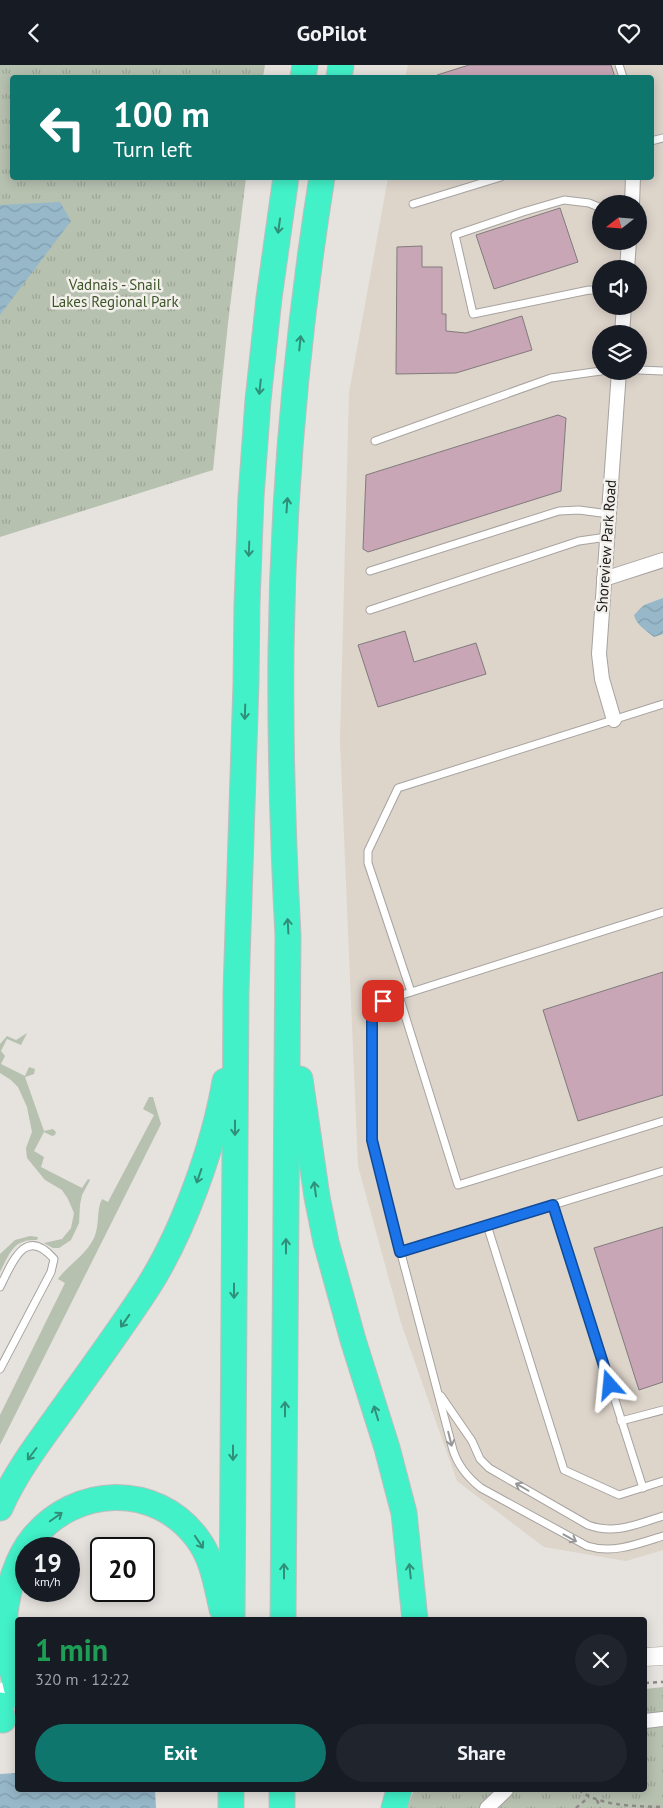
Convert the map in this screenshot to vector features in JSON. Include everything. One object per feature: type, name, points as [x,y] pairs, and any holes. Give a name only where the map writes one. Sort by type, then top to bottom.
[{"type":"highway","points":[[232,1617],[236,992],[251,497],[258,400],[269,298],[286,180]]},
{"type":"highway","points":[[284,1617],[288,958],[281,741],[281,649],[290,445],[300,339],[322,180]]},
{"type":"highway","points":[[288,958],[296,1021],[300,1076],[317,1197],[326,1242],[353,1339],[387,1448],[404,1513],[414,1617]]},
{"type":"highway","points":[[0,1508],[20,1469],[149,1286],[172,1241],[191,1198],[216,1119],[232,1039],[236,992]]},
{"type":"highway","points":[[9,1703],[7,1650],[4,1631],[5,1612],[14,1573],[32,1540],[43,1527],[56,1516],[86,1502],[103,1498],[121,1497],[139,1500],[172,1514],[187,1526],[198,1538],[214,1570],[223,1617]]},
{"type":"highway","points":[[231,1792],[231,1808]]},
{"type":"highway","points":[[282,1792],[282,1808]]},
{"type":"highway","points":[[394,1808],[399,1792]]},
{"type":"street","points":[[632,195],[633,180]]},
{"type":"street","name":"Shoreview Park Road","points":[[614,720],[602,679],[599,653],[618,380]]},
{"type":"street","points":[[604,579],[663,560]]},
{"type":"street","points":[[647,1657],[663,1656]]},
{"type":"street","points":[[647,1721],[663,1719]]},
{"type":"street","points":[[487,1808],[504,1792]]},
{"type":"lane","points":[[413,204],[491,180]]},
{"type":"lane","points":[[592,204],[564,200],[455,235],[473,314],[592,290]]},
{"type":"lane","points":[[647,370],[663,371]]},
{"type":"lane","points":[[375,441],[551,378],[592,372]]},
{"type":"lane","points":[[370,571],[559,511],[579,510],[608,514]]},
{"type":"lane","points":[[370,610],[579,541],[607,537]]},
{"type":"lane","points":[[411,993],[368,863],[368,851],[398,788],[663,704]]},
{"type":"lane","points":[[663,912],[383,1001],[372,1017],[372,1140],[456,1460],[470,1480],[480,1488],[577,1542],[594,1548],[620,1548],[663,1536]]},
{"type":"lane","points":[[399,996],[458,1185],[663,1121]]},
{"type":"lane","points":[[400,1252],[663,1171]]},
{"type":"lane","points":[[553,1205],[643,1488]]},
{"type":"lane","points":[[487,1225],[564,1470],[619,1495],[663,1481]]},
{"type":"lane","points":[[0,1287],[16,1256],[25,1247],[35,1245],[47,1251],[54,1259],[51,1273],[0,1369]]},
{"type":"lane","points":[[438,1391],[472,1441],[480,1459],[488,1468],[588,1525],[605,1530],[614,1530],[663,1516]]},
{"type":"lane","points":[[622,1421],[663,1410]]},
{"type":"path","points":[[647,1683],[663,1682]]},
{"type":"path","points":[[582,1792],[596,1801],[663,1807]]},
{"type":"path","points":[[576,1808],[588,1797]]},
{"type":"path","points":[[596,1801],[600,1808]]},
{"type":"shaded area","points":[[408,65],[663,65],[663,1550],[626,1561],[544,1547],[457,1481],[401,1323],[358,1166],[340,741],[349,393],[388,180],[654,180],[654,75],[406,75]]},
{"type":"green space","name":"Vadnais - Snail Lakes Regional Park","points":[[0,65],[265,65],[263,75],[10,75],[10,180],[246,180],[228,323],[213,470],[0,537]]},
{"type":"green space","points":[[27,1033],[21,1045],[7,1039],[1,1051],[5,1056],[1,1064],[25,1076],[29,1067],[35,1069],[34,1074],[25,1077],[44,1131],[53,1129],[56,1132],[52,1136],[44,1132],[34,1151],[44,1157],[41,1167],[82,1188],[88,1179],[90,1180],[82,1195],[79,1223],[71,1240],[59,1248],[53,1248],[44,1243],[62,1239],[71,1228],[74,1213],[62,1190],[45,1180],[27,1158],[26,1148],[32,1132],[27,1107],[18,1087],[0,1073],[0,1044],[7,1036],[16,1040]]},
{"type":"green space","points":[[149,1097],[153,1097],[161,1124],[0,1445],[0,1415],[65,1283],[58,1279],[87,1249],[94,1238],[102,1199],[108,1202],[154,1115],[143,1109]]},
{"type":"green space","points":[[30,1236],[38,1237],[37,1240],[29,1240],[17,1245],[10,1253],[0,1272],[0,1254],[15,1240]]},
{"type":"green space","points":[[663,1687],[663,1808],[407,1808],[413,1792],[647,1792],[647,1689]]},
{"type":"water","points":[[60,202],[71,221],[0,315],[0,205]]},
{"type":"water","points":[[663,598],[663,634],[654,637],[639,625],[634,615],[644,605]]},
{"type":"water","points":[[15,1773],[15,1792],[155,1792],[156,1808],[0,1808],[0,1774]]},
{"type":"building","points":[[469,65],[611,65],[614,75],[437,75]]},
{"type":"building","points":[[560,208],[578,262],[494,289],[476,235]]},
{"type":"building","points":[[422,246],[422,267],[442,267],[442,314],[446,314],[446,331],[466,333],[522,316],[532,350],[456,373],[396,374],[397,247]]},
{"type":"building","points":[[558,415],[566,418],[561,491],[368,552],[363,549],[366,475]]},
{"type":"building","points":[[405,631],[414,662],[476,643],[486,674],[378,707],[358,645]]},
{"type":"building","points":[[663,972],[663,1095],[578,1121],[543,1010]]},
{"type":"building","points":[[663,1227],[663,1382],[639,1390],[594,1248]]},
{"type":"route","points":[[383,1001],[372,1017],[372,1140],[400,1252],[553,1205],[610,1385]]}]
